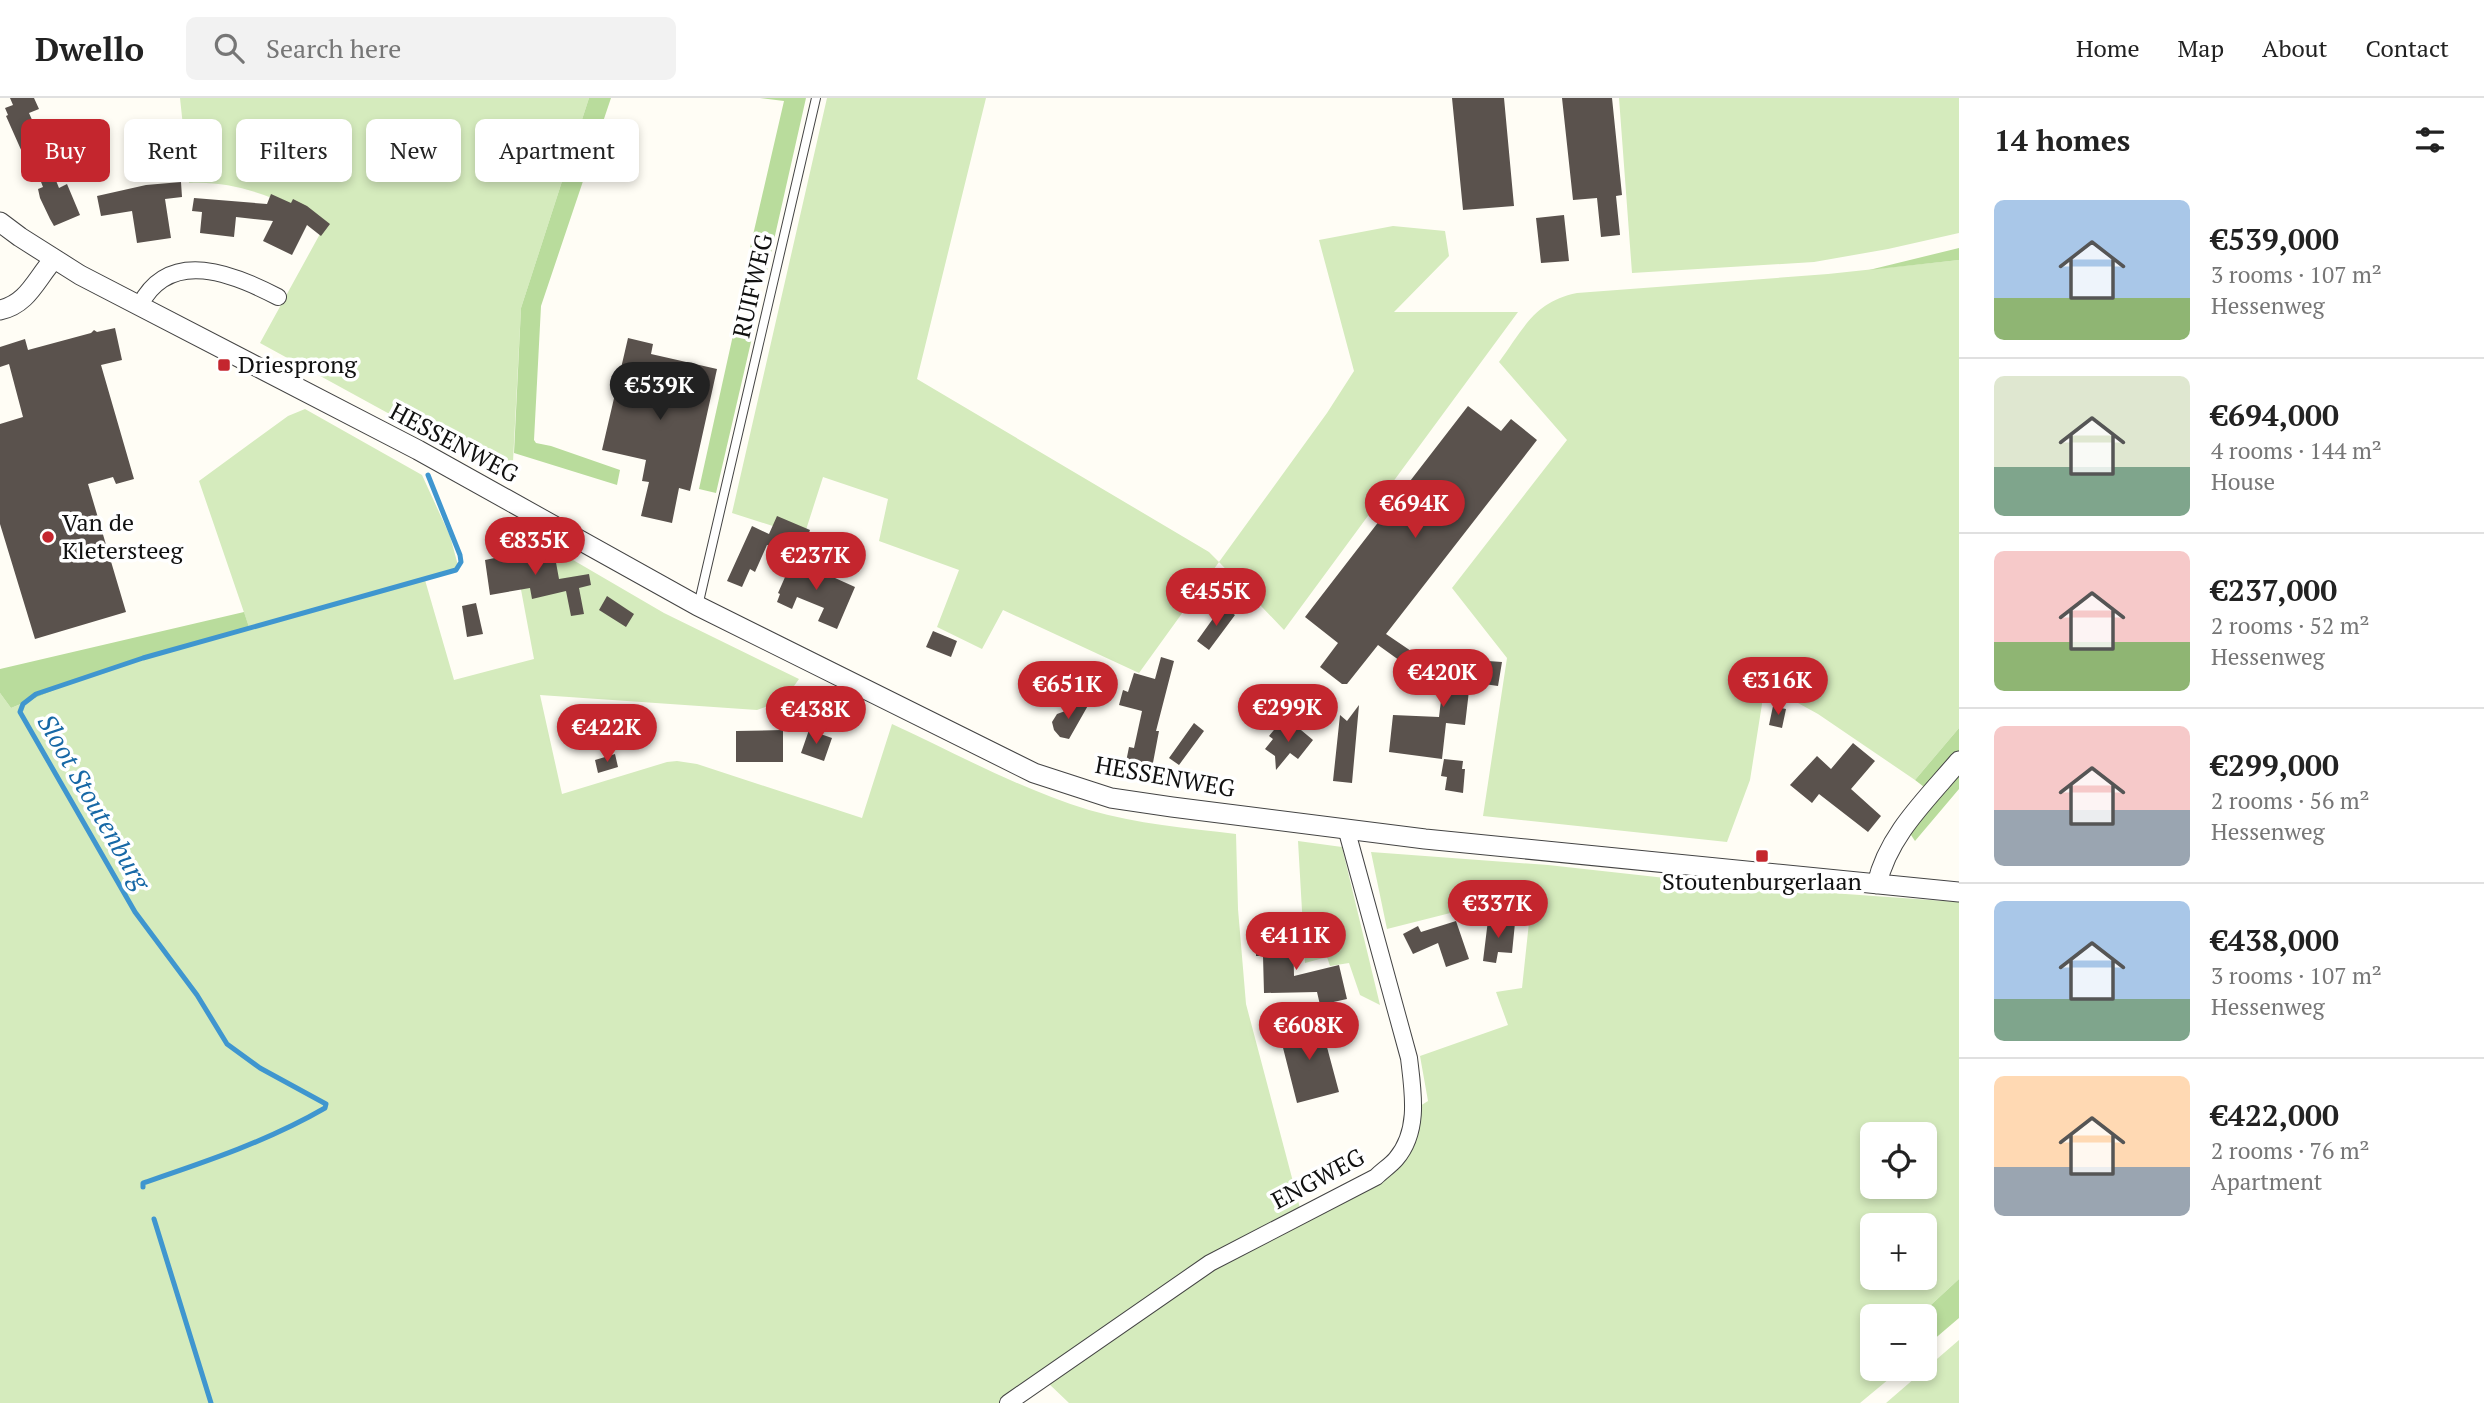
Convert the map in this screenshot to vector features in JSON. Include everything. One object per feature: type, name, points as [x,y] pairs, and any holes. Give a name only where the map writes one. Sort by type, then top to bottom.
[{"type":"street","name":"HESSENWEG","points":[[0,222],[54,259],[418,450],[698,606],[1034,773],[1111,798],[1425,839],[1959,892]]},
{"type":"street","points":[[0,310],[13,307],[22,301],[54,259]]},
{"type":"street","points":[[140,305],[148,289],[172,274],[185,271],[224,273],[249,281],[278,297]]},
{"type":"street","points":[[1877,884],[1897,836],[1959,761]]},
{"type":"street","name":"ENGWEG","points":[[1008,1403],[1210,1263],[1376,1177],[1397,1158],[1412,1132],[1413,1098],[1409,1058],[1346,828]]},
{"type":"lane","name":"RUIFWEG","points":[[698,606],[816,98]]},
{"type":"green space","points":[[180,98],[589,98],[582,119],[475,119],[475,182],[562,182],[521,308],[512,481],[260,343],[326,223],[277,200],[243,189],[189,183],[222,182],[222,119],[182,119]]},
{"type":"green space","points":[[589,98],[611,98],[604,119],[582,119]]},
{"type":"green space","points":[[760,98],[806,98],[767,271],[747,261],[784,101]]},
{"type":"green space","points":[[827,98],[986,98],[917,379],[1209,552],[1219,562],[1139,673],[1003,610],[982,649],[937,627],[959,570],[879,541],[888,499],[823,477],[804,536],[732,513]]},
{"type":"green space","points":[[1619,98],[1959,98],[1959,233],[1814,262],[1632,273]]},
{"type":"green space","points":[[562,182],[583,182],[541,306],[534,440],[536,443],[620,470],[617,485],[514,453],[521,308]]},
{"type":"green space","points":[[1393,226],[1445,231],[1449,256],[1394,312],[1518,312],[1284,630],[1219,562],[1327,413],[1354,371],[1319,240]]},
{"type":"green space","points":[[1959,248],[1959,260],[1869,270]]},
{"type":"green space","points":[[1959,260],[1959,728],[1915,780],[1818,714],[1765,685],[1750,780],[1727,842],[1483,816],[1507,658],[1452,588],[1567,440],[1499,362],[1531,318],[1550,303],[1577,293],[1828,274]]},
{"type":"green space","points":[[735,326],[754,329],[716,493],[699,489]]},
{"type":"green space","points":[[305,409],[422,475],[450,536],[459,569],[425,580],[454,680],[534,659],[519,579],[513,525],[664,613],[799,679],[784,700],[757,710],[540,695],[562,794],[677,761],[697,764],[862,818],[892,724],[1063,802],[1144,822],[1236,834],[1238,909],[1246,1004],[1301,1212],[1217,1250],[999,1403],[0,1403],[0,693],[11,708],[84,678],[249,627],[199,481],[288,416]]},
{"type":"green space","points":[[244,612],[249,627],[84,678],[11,708],[0,693],[0,669]]},
{"type":"green space","points":[[1959,728],[1959,752],[1928,790],[1915,780]]},
{"type":"green space","points":[[1959,770],[1959,789],[1915,841],[1909,832]]},
{"type":"green space","points":[[1298,841],[1342,847],[1380,1005],[1360,995],[1349,963],[1330,966],[1327,957],[1305,963]]},
{"type":"green space","points":[[1371,852],[1548,865],[1747,887],[1959,902],[1959,1279],[1932,1304],[1860,1304],[1860,1381],[1887,1381],[1860,1403],[1069,1403],[1047,1382],[1229,1257],[1384,1174],[1420,1106],[1428,1101],[1420,1056],[1508,1025],[1496,992],[1522,988],[1530,913],[1478,906],[1387,929]]},
{"type":"green space","points":[[1959,1279],[1959,1318],[1937,1337],[1937,1304],[1932,1304]]},
{"type":"green space","points":[[1959,1340],[1959,1403],[1886,1403],[1911,1381],[1937,1381],[1937,1359]]},
{"type":"building","points":[[10,98],[34,98],[39,109],[29,113],[32,119],[21,119],[21,150],[6,116],[8,115],[5,108],[13,105]]},
{"type":"building","points":[[1452,98],[1504,98],[1514,206],[1463,210]]},
{"type":"building","points":[[1562,98],[1612,98],[1622,195],[1616,196],[1620,235],[1601,237],[1597,198],[1573,200]]},
{"type":"building","points":[[41,182],[57,182],[59,188],[67,184],[80,215],[54,226],[40,198],[38,189],[43,187]]},
{"type":"building","points":[[181,182],[182,197],[165,199],[171,238],[137,243],[132,211],[101,216],[97,196],[146,185]]},
{"type":"building","points":[[271,194],[291,203],[293,199],[307,206],[330,224],[321,236],[307,225],[292,255],[263,241],[273,221],[236,217],[234,237],[200,233],[202,212],[192,211],[194,198],[267,204]]},
{"type":"building","points":[[1564,215],[1569,261],[1541,263],[1536,218]]},
{"type":"building","points":[[115,328],[122,360],[101,365],[134,479],[116,484],[113,477],[88,484],[126,612],[35,639],[0,524],[0,424],[23,417],[9,364],[0,367],[0,347],[25,339],[28,350],[94,330],[97,332]]},
{"type":"building","points":[[628,338],[653,344],[651,354],[717,369],[690,491],[679,488],[672,523],[641,516],[649,482],[642,481],[646,460],[602,450]]},
{"type":"building","points":[[1468,406],[1501,431],[1511,419],[1537,440],[1386,634],[1411,651],[1403,663],[1378,645],[1347,684],[1342,684],[1320,667],[1338,643],[1305,617]]},
{"type":"building","points":[[777,516],[810,530],[799,560],[767,545],[755,572],[750,569],[742,587],[727,581],[752,526],[769,534]]},
{"type":"building","points":[[553,546],[559,579],[589,574],[591,585],[579,588],[584,614],[571,616],[566,591],[532,599],[530,588],[490,595],[485,560]]},
{"type":"building","points":[[793,559],[855,587],[837,629],[818,621],[824,608],[797,597],[792,609],[777,602],[778,593]]},
{"type":"building","points":[[607,596],[634,614],[626,627],[599,610]]},
{"type":"building","points":[[476,603],[483,634],[467,637],[462,606]]},
{"type":"building","points":[[1222,606],[1235,615],[1209,650],[1197,641]]},
{"type":"building","points":[[933,631],[957,641],[951,657],[926,647]]},
{"type":"building","points":[[1161,657],[1174,661],[1156,731],[1159,731],[1152,768],[1126,762],[1129,747],[1134,748],[1142,711],[1119,705],[1123,690],[1128,692],[1134,673],[1155,679]]},
{"type":"building","points":[[1446,658],[1502,662],[1498,686],[1470,682],[1465,725],[1446,723],[1442,759],[1389,752],[1393,715],[1439,717]]},
{"type":"building","points":[[1075,678],[1096,690],[1089,702],[1069,690]]},
{"type":"building","points":[[1090,702],[1069,739],[1060,737],[1052,722],[1057,714]]},
{"type":"building","points":[[1359,705],[1352,783],[1333,781],[1340,715],[1347,721]]},
{"type":"building","points":[[1773,706],[1786,709],[1782,728],[1769,725]]},
{"type":"building","points":[[1194,723],[1204,731],[1179,765],[1169,758]]},
{"type":"building","points":[[1278,725],[1289,734],[1295,725],[1313,740],[1298,759],[1290,753],[1276,770],[1275,756],[1265,749],[1273,739],[1269,736]]},
{"type":"building","points":[[783,730],[783,762],[736,762],[736,731]]},
{"type":"building","points":[[809,730],[832,738],[824,761],[801,753]]},
{"type":"building","points":[[1853,743],[1875,761],[1851,789],[1881,816],[1868,832],[1819,794],[1812,803],[1790,785],[1817,756],[1831,769]]},
{"type":"building","points":[[615,754],[618,767],[598,773],[595,760]]},
{"type":"building","points":[[1444,759],[1463,761],[1463,793],[1445,790],[1447,777],[1441,776]]},
{"type":"building","points":[[1488,920],[1515,923],[1512,953],[1498,952],[1496,963],[1483,961]]},
{"type":"building","points":[[1456,921],[1469,959],[1446,967],[1438,943],[1413,954],[1403,934],[1418,926],[1421,932]]},
{"type":"building","points":[[1263,934],[1293,934],[1294,976],[1339,965],[1347,999],[1320,1005],[1317,992],[1264,993],[1263,956],[1256,956],[1256,942],[1263,942]]},
{"type":"building","points":[[1320,1021],[1339,1092],[1297,1103],[1279,1032]]},
{"type":"waterway","name":"Sloot Stoutenburg","points":[[143,1187],[143,1183],[259,1141],[325,1108],[326,1104],[260,1068],[227,1044],[197,995],[135,912],[20,712],[23,704],[36,694],[143,658],[456,570],[461,562],[460,555],[428,475]]},
{"type":"waterway","name":"Sloot Stoutenburg","points":[[154,1219],[211,1403]]},
{"type":"place","name":"Driesprong","points":[[224,365]]},
{"type":"place","name":"Van de Kletersteeg","points":[[48,537]]},
{"type":"place","name":"Stoutenburgerlaan","points":[[1762,856]]}]
